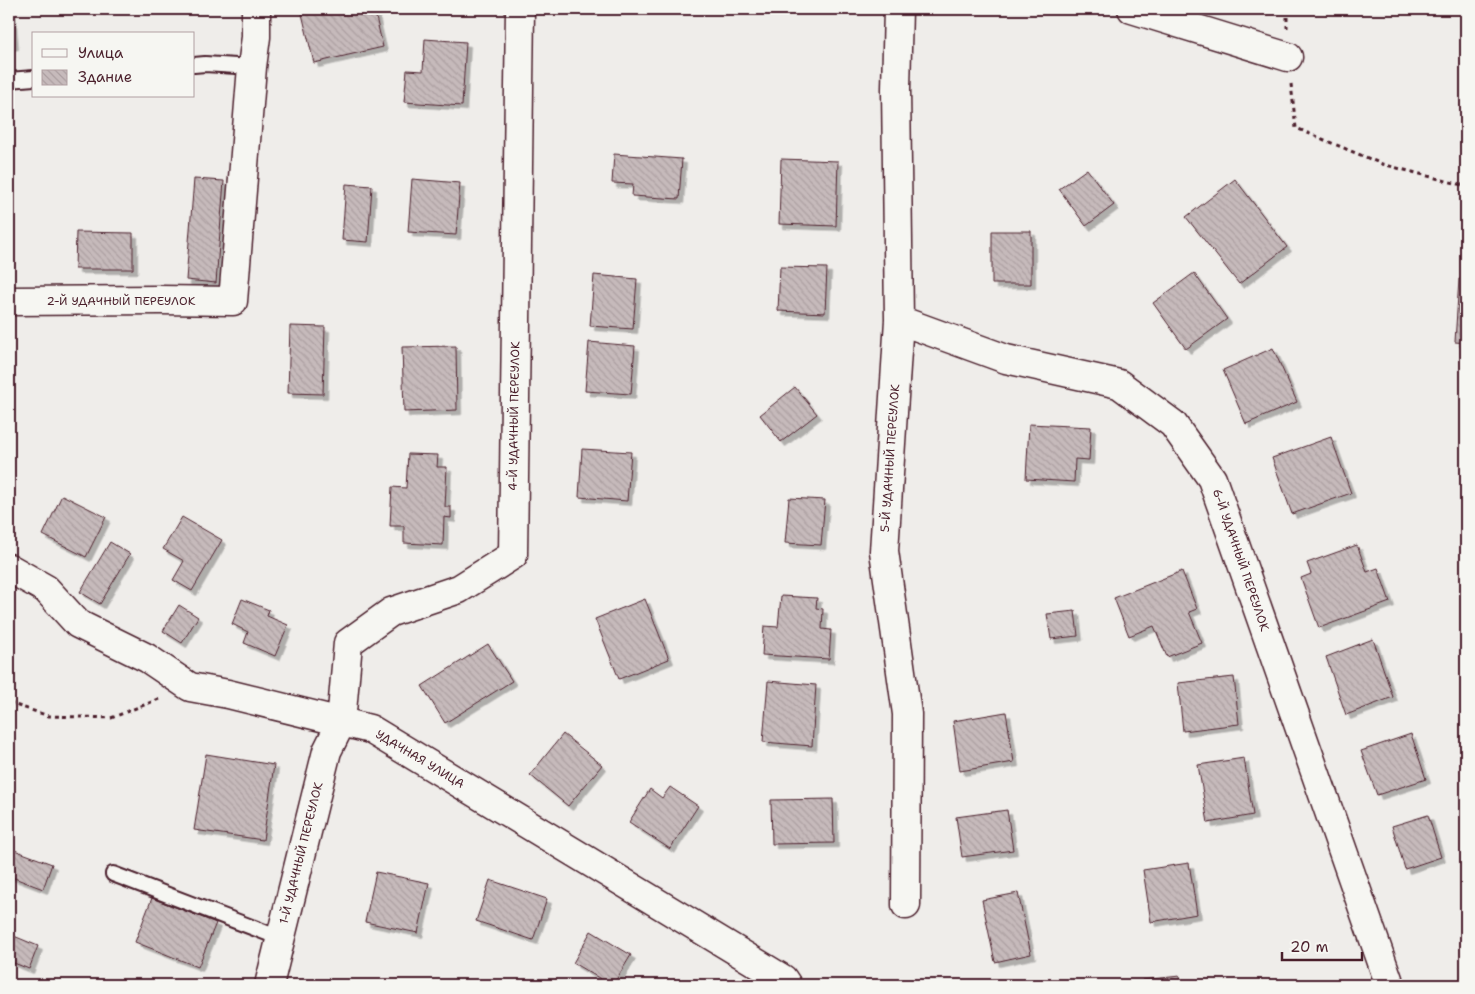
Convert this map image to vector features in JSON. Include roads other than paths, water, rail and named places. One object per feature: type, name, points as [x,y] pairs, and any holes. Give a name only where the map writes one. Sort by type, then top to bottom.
[{"type":"street","points":[[252,67],[256,37],[256,9]]},
{"type":"street","name":"4-Й УДАЧНЫЙ ПЕРЕУЛОК","points":[[341,722],[348,643],[391,612],[459,589],[512,555],[520,9]]},
{"type":"street","name":"5-Й УДАЧНЫЙ ПЕРЕУЛОК","points":[[898,9],[896,89],[899,320],[884,551],[907,714],[906,905]]},
{"type":"street","points":[[1132,9],[1288,57]]},
{"type":"street","name":"2-Й УДАЧНЫЙ ПЕРЕУЛОК","points":[[9,301],[233,301],[252,67]]},
{"type":"street","name":"6-Й УДАЧНЫЙ ПЕРЕУЛОК","points":[[899,320],[1006,359],[1120,384],[1173,424],[1212,478],[1390,985]]},
{"type":"street","name":"УДАЧНАЯ УЛИЦА","points":[[9,568],[46,589],[78,624],[147,658],[190,687],[228,694],[370,729],[783,979],[787,985]]},
{"type":"street","name":"1-Й УДАЧНЫЙ ПЕРЕУЛОК","points":[[269,985],[326,751],[341,722]]},
{"type":"lane","points":[[195,65],[252,67]]},
{"type":"lane","points":[[9,80],[32,78]]},
{"type":"lane","points":[[113,874],[280,938]]}]
